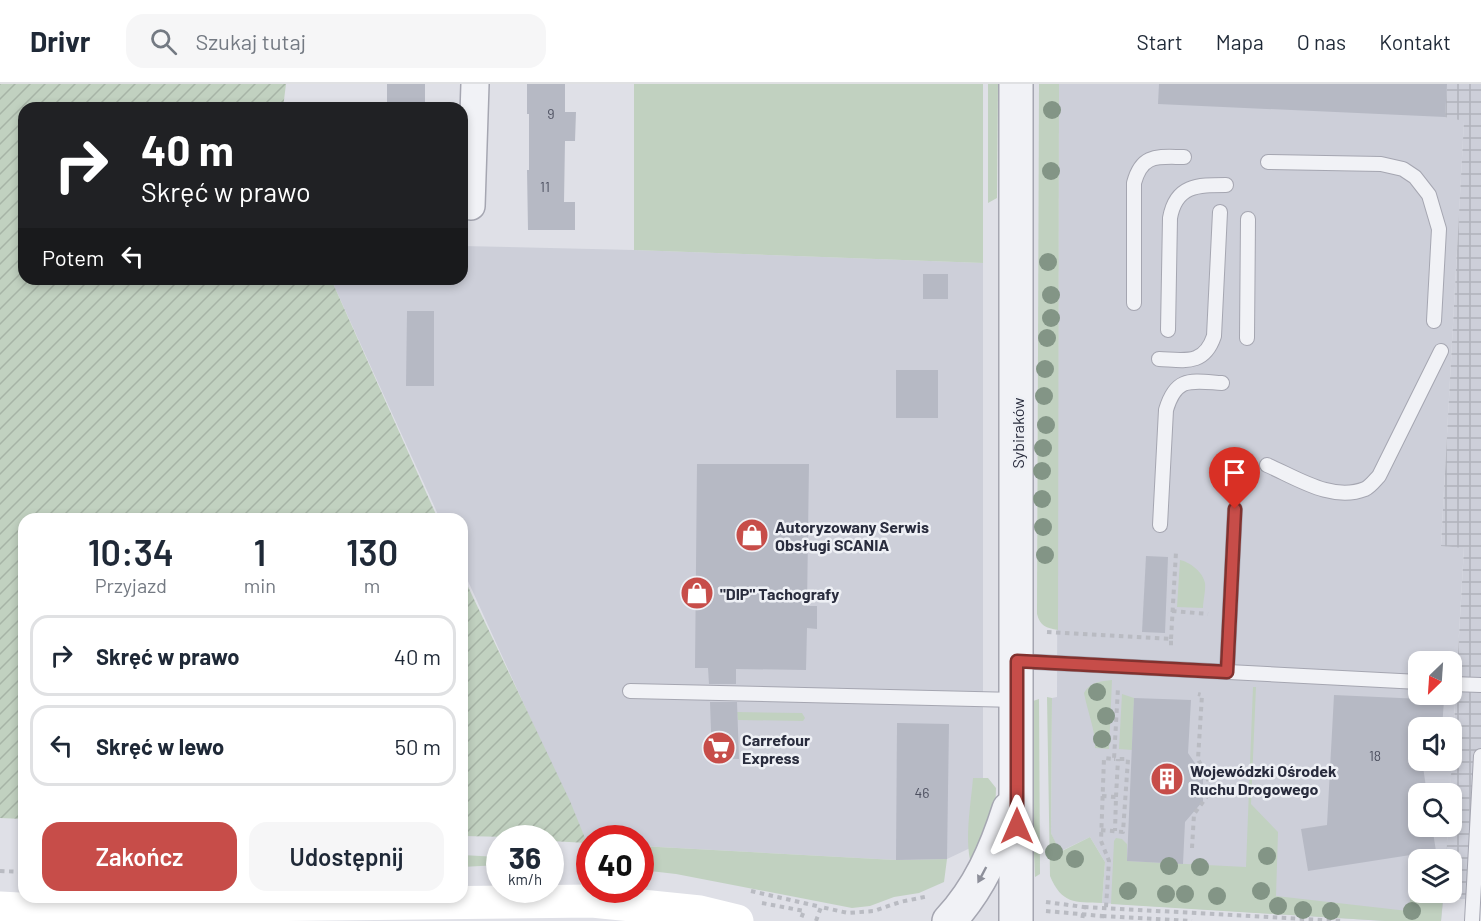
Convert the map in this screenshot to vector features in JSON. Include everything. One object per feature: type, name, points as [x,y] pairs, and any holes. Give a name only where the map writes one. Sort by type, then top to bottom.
[{"type":"main road","points":[[468,902],[592,901],[700,912],[737,921]]},
{"type":"main road","points":[[158,918],[243,905],[418,903]]},
{"type":"main road","points":[[0,908],[244,921]]},
{"type":"street","points":[[471,206],[475,84]]},
{"type":"street","name":"Sybiraków","points":[[1016,84],[1016,921]]},
{"type":"street","name":"Sybiraków","points":[[949,921],[979,882],[1000,837],[1017,781]]},
{"type":"lane","points":[[1134,303],[1134,183],[1137,172],[1151,159],[1161,156],[1184,157]]},
{"type":"lane","points":[[1268,162],[1382,164],[1403,169],[1415,177],[1429,195],[1439,229],[1434,321]]},
{"type":"lane","points":[[1168,330],[1172,207],[1186,190],[1197,186],[1226,185]]},
{"type":"lane","points":[[1158,359],[1189,360],[1206,353],[1211,345],[1214,336],[1220,212]]},
{"type":"lane","points":[[1247,338],[1248,219]]},
{"type":"lane","points":[[1267,465],[1328,492],[1352,492],[1368,488],[1379,476],[1441,351]]},
{"type":"lane","points":[[1160,525],[1166,410],[1170,395],[1189,381],[1222,382]]},
{"type":"lane","points":[[1227,672],[1235,509]]},
{"type":"lane","points":[[1017,661],[1408,681]]},
{"type":"lane","points":[[1462,685],[1481,686]]},
{"type":"lane","points":[[630,691],[1017,700]]},
{"type":"lane","points":[[1472,921],[1481,756]]},
{"type":"path","points":[[1176,552],[1169,690],[1202,695],[1198,759],[1210,784],[1206,798],[1194,814],[1192,848]]},
{"type":"path","points":[[1172,611],[1229,615]]},
{"type":"path","points":[[1044,631],[1171,639]]},
{"type":"path","points":[[1115,831],[1119,666]]},
{"type":"path","points":[[1101,830],[1123,832],[1128,759],[1104,758],[1102,796],[1101,830],[1101,841],[1109,861],[1106,907]]},
{"type":"path","points":[[1117,775],[1126,776]]},
{"type":"path","points":[[1102,796],[1116,797]]},
{"type":"path","points":[[1115,815],[1125,815]]},
{"type":"path","points":[[0,871],[18,872]]},
{"type":"path","points":[[816,921],[821,907],[848,913],[874,911],[928,896],[938,890]]},
{"type":"path","points":[[1084,907],[1343,921]]},
{"type":"path","points":[[800,921],[804,911]]},
{"type":"path","points":[[1102,916],[1192,921]]},
{"type":"shaded area","points":[[1059,84],[1447,84],[1464,121],[1441,545],[1464,547],[1458,651],[1408,651],[1408,705],[1455,705],[1454,717],[1408,717],[1408,771],[1451,771],[1451,783],[1408,783],[1408,837],[1447,837],[1447,849],[1408,849],[1408,903],[1443,903],[1441,921],[1385,921],[1102,903],[1105,862],[1090,837],[1059,852],[1051,833],[1052,698],[1057,697]]},
{"type":"shaded area","points":[[1447,84],[1481,84],[1481,900],[1462,899],[1462,849],[1447,849],[1447,837],[1462,837],[1462,783],[1451,783],[1451,771],[1462,771],[1462,717],[1454,717],[1455,705],[1462,705],[1462,651],[1458,651],[1464,548],[1441,546],[1464,121],[1445,117]]},
{"type":"shaded area","points":[[468,246],[983,263],[983,842],[947,859],[896,860],[654,847],[654,825],[579,825],[468,581],[468,513],[437,513],[334,285],[468,285]]},
{"type":"green space","points":[[0,84],[286,84],[284,102],[18,102],[18,285],[334,285],[435,513],[18,513],[18,819],[0,818]]},
{"type":"green space","points":[[634,84],[983,84],[983,263],[634,250]]},
{"type":"green space","points":[[988,84],[998,84],[997,198],[988,203]]},
{"type":"green space","points":[[1039,84],[1059,84],[1058,630],[1044,626],[1037,614]]},
{"type":"green space","points":[[1180,560],[1195,568],[1204,579],[1203,608],[1177,607]]},
{"type":"green space","points":[[468,587],[570,801],[580,825],[576,825],[576,842],[564,842],[564,825],[486,825],[486,837],[468,836]]},
{"type":"green space","points":[[1112,680],[1109,749],[1095,748],[1093,728],[1084,693],[1093,684]]},
{"type":"green space","points":[[1253,687],[1256,687],[1251,804],[1278,832],[1276,896],[1408,911],[1410,903],[1443,903],[1441,921],[1385,921],[1111,904],[1116,838],[1122,839],[1127,844],[1127,861],[1246,867]]},
{"type":"green space","points":[[1122,694],[1134,698],[1132,750],[1119,749]]},
{"type":"green space","points":[[1047,697],[1052,698],[1051,833],[1060,852],[1090,837],[1105,862],[1102,903],[1076,901],[1064,897],[1050,876]]},
{"type":"green space","points":[[1039,699],[1040,874],[1035,877],[1028,710],[1033,701]]},
{"type":"green space","points":[[737,712],[802,713],[805,718],[803,721],[738,720]]},
{"type":"green space","points":[[973,778],[988,778],[996,788],[995,821],[973,869],[968,837]]},
{"type":"green space","points":[[654,847],[896,860],[947,859],[944,882],[919,893],[894,897],[870,906],[852,908],[654,871]]},
{"type":"green space","points":[[468,855],[486,856],[486,866],[468,867]]},
{"type":"building","points":[[387,84],[425,84],[425,102],[387,102]]},
{"type":"building","points":[[527,84],[565,84],[565,112],[576,112],[575,141],[565,141],[564,202],[575,202],[575,230],[528,230]]},
{"type":"building","points":[[1159,84],[1447,84],[1445,117],[1158,104]]},
{"type":"building","points":[[923,274],[948,274],[948,299],[923,299]]},
{"type":"building","points":[[407,311],[434,311],[434,386],[406,386]]},
{"type":"building","points":[[896,370],[938,370],[938,418],[896,418]]},
{"type":"building","name":"Autoryzowany Serwis Obsługi SCANIA","points":[[697,464],[809,464],[807,606],[817,606],[817,629],[807,628],[806,670],[736,669],[736,684],[709,684],[708,668],[695,668]]},
{"type":"building","points":[[1146,556],[1168,557],[1165,633],[1142,632]]},
{"type":"building","points":[[1334,695],[1408,698],[1408,705],[1444,705],[1443,717],[1408,717],[1408,771],[1424,771],[1425,783],[1408,783],[1408,837],[1434,837],[1436,849],[1408,849],[1408,855],[1308,871],[1301,829],[1327,825]]},
{"type":"building","name":"Wojewódzki Ośrodek Ruchu Drogowego","points":[[1134,698],[1191,700],[1188,753],[1203,775],[1203,801],[1185,822],[1183,864],[1127,861]]},
{"type":"building","points":[[710,702],[737,702],[739,759],[712,758]]},
{"type":"building","points":[[897,723],[949,724],[947,859],[896,860]]},
{"type":"place","name":"Autoryzowany Serwis Obsługi SCANIA","points":[[752,535]]},
{"type":"place","name":"\"DIP\" Tachografy","points":[[697,593]]},
{"type":"place","name":"Carrefour Express","points":[[719,748]]},
{"type":"place","name":"Wojewódzki Ośrodek Ruchu Drogowego","points":[[1167,779]]},
{"type":"route","points":[[1017,826],[1017,661],[1227,672],[1235,509]]}]
